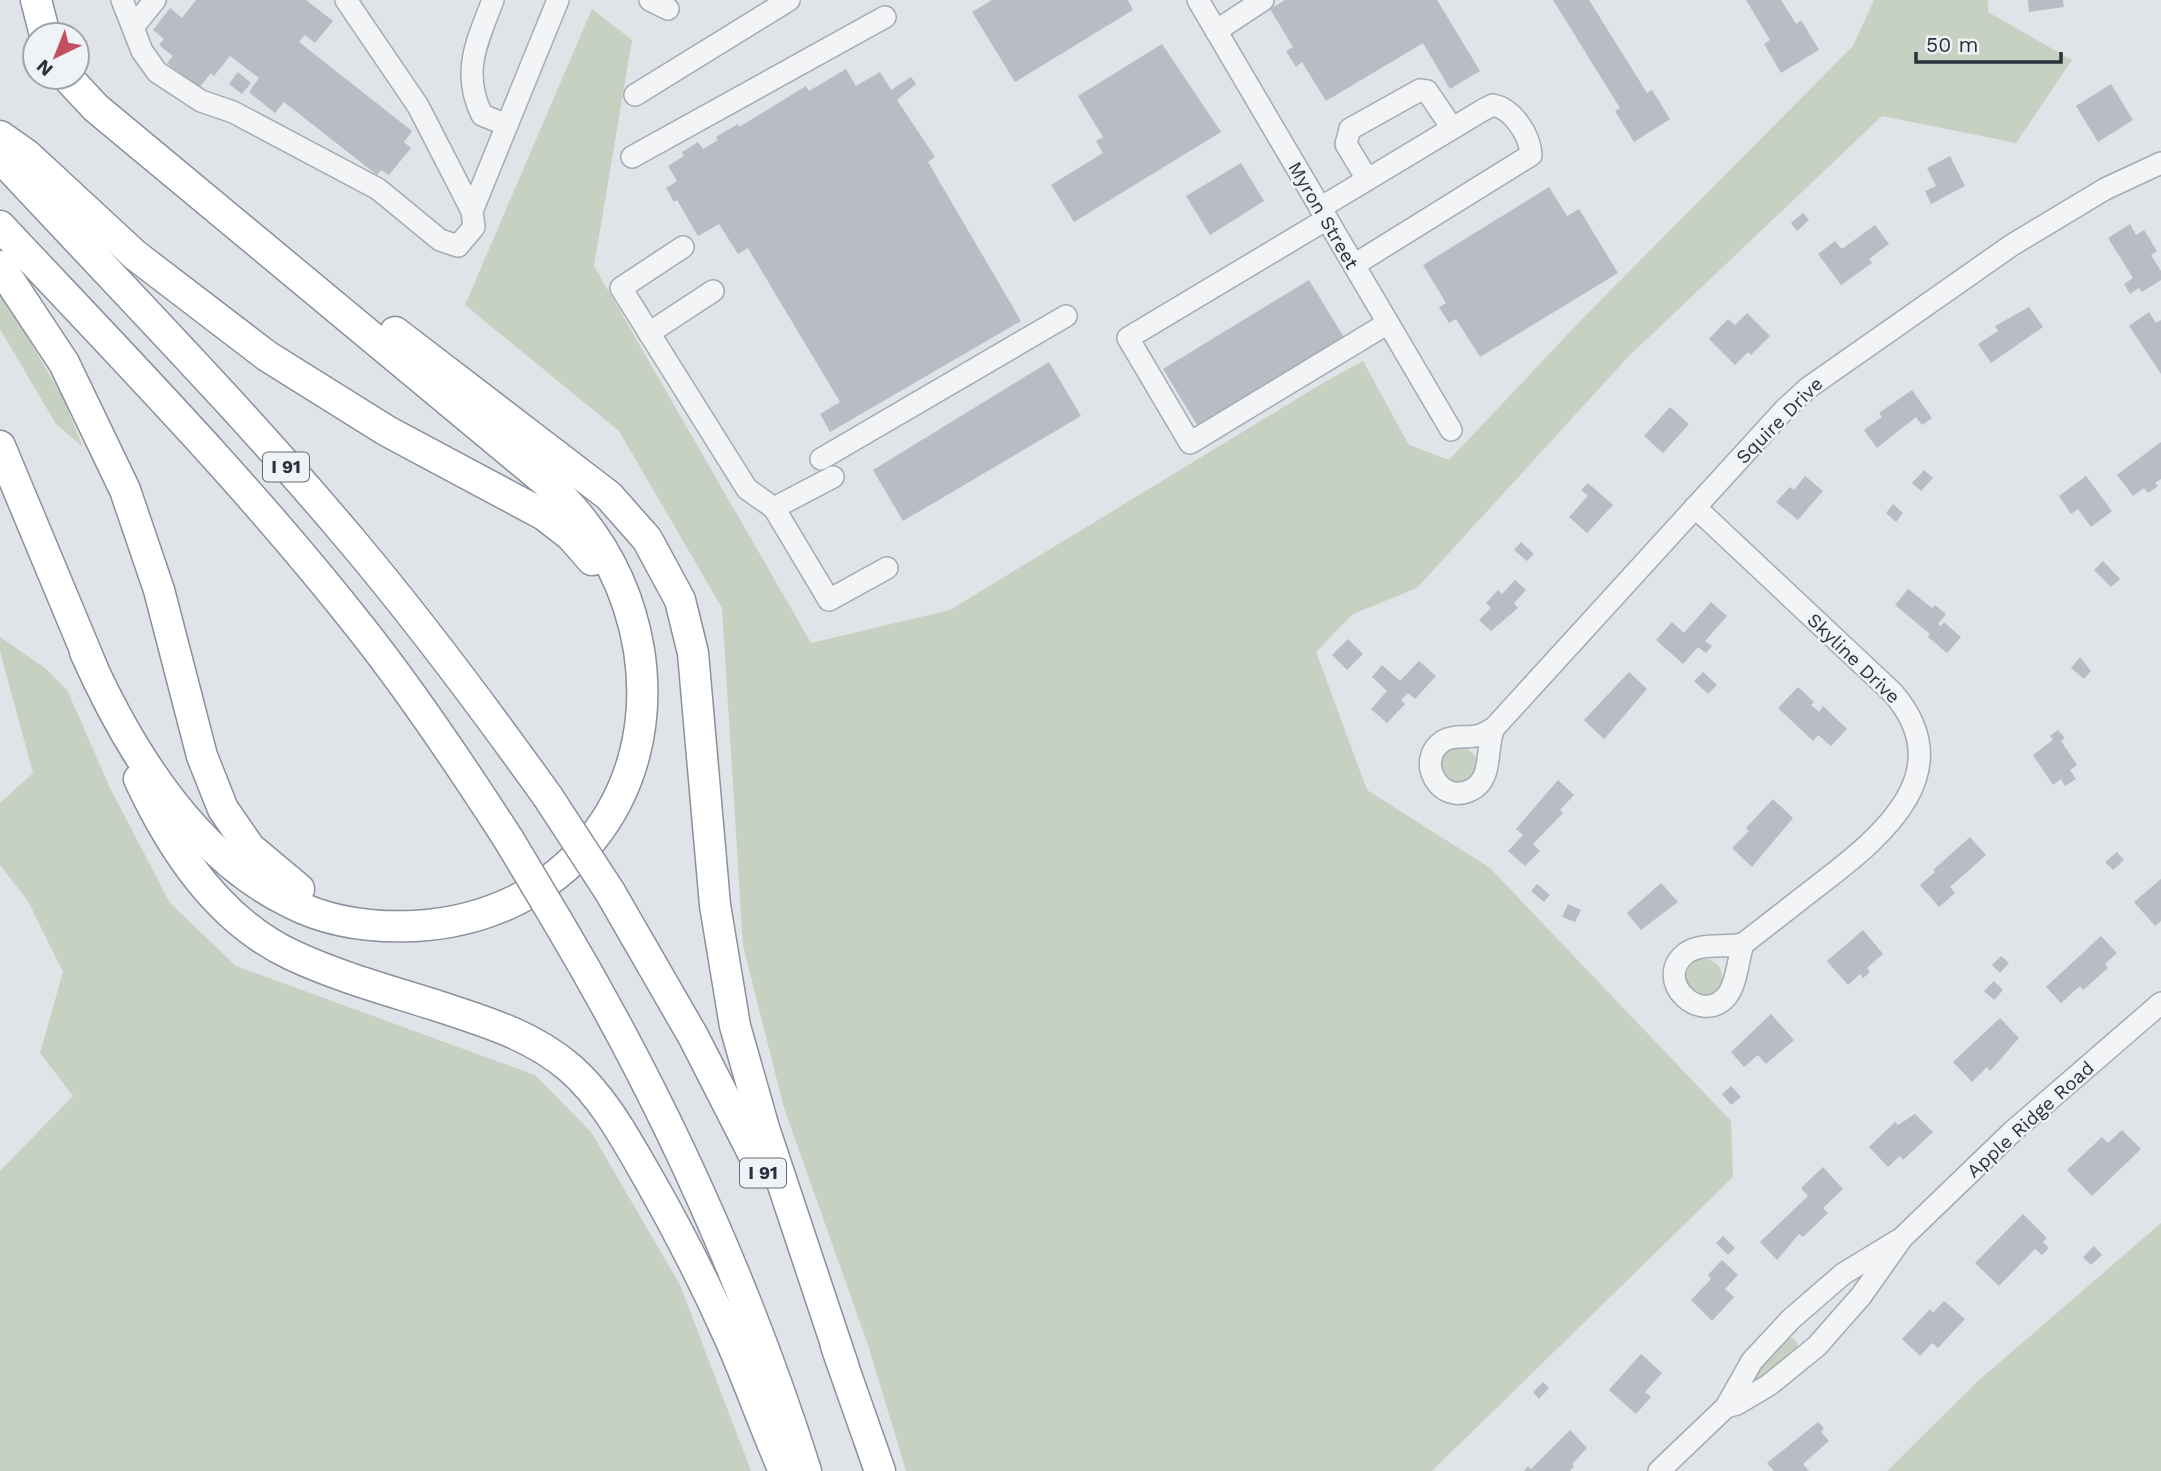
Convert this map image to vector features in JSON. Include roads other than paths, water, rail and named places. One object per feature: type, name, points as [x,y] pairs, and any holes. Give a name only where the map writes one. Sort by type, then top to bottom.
[{"type":"highway","points":[[36,0],[41,21]]},
{"type":"highway","points":[[81,91],[110,119],[545,481],[575,510],[608,557],[626,597],[636,635],[642,686],[637,740],[627,778],[611,812],[587,846],[546,885],[508,906],[464,920],[415,926],[369,926],[322,916],[273,894],[232,865],[184,816],[150,770],[109,702],[85,652]]},
{"type":"highway","points":[[110,119],[594,483],[622,509],[657,554],[680,600],[693,653],[715,905],[735,1026],[764,1128],[843,1364]]},
{"type":"highway","points":[[0,136],[27,155],[135,255],[267,356],[357,413],[558,525],[596,565],[618,598],[633,636],[642,686]]},
{"type":"highway","name":"I 91","points":[[0,157],[253,429],[349,538],[461,677],[548,797],[610,892],[693,1036],[753,1152],[843,1364],[880,1471]]},
{"type":"highway","name":"I 91","points":[[0,226],[223,466],[316,573],[404,685],[509,840],[644,1077],[704,1204],[758,1336],[806,1471]]},
{"type":"highway","points":[[0,266],[64,363],[125,490],[159,590],[206,770],[230,821],[270,867],[313,897],[357,915],[415,926]]},
{"type":"highway","points":[[0,446],[139,779],[164,828],[197,877],[241,923],[275,946],[309,962],[520,1035],[556,1057],[592,1090],[618,1126],[699,1272],[784,1471]]},
{"type":"street","points":[[122,0],[142,51],[157,72],[201,101],[233,112],[378,189],[440,240],[458,246],[474,227],[472,211],[418,106],[346,0]]},
{"type":"street","points":[[132,27],[155,0]]},
{"type":"street","points":[[493,0],[472,65],[471,93],[482,114],[507,125]]},
{"type":"street","points":[[472,211],[558,0]]},
{"type":"street","points":[[635,95],[789,0]]},
{"type":"street","name":"Myron Street","points":[[1198,0],[1451,430]]},
{"type":"street","points":[[1216,31],[1263,0]]},
{"type":"street","points":[[632,157],[885,16]]},
{"type":"street","points":[[1367,179],[1346,144],[1350,129],[1419,90],[1427,91],[1452,128]]},
{"type":"street","points":[[1354,265],[1531,155],[1531,147],[1511,112],[1503,107],[1493,106],[1452,128],[1367,179],[1324,213],[1128,338],[1190,443],[1388,323]]},
{"type":"street","name":"Squire Drive","points":[[1494,728],[1785,409],[1826,373],[2012,245],[2105,189],[2161,163]]},
{"type":"street","points":[[683,247],[621,288],[747,489],[774,508],[829,600],[887,568]]},
{"type":"street","points":[[649,333],[713,291]]},
{"type":"street","points":[[774,508],[827,468],[1066,316]]},
{"type":"street","name":"Skyline Drive","points":[[1695,507],[1893,693],[1912,722],[1919,751],[1914,785],[1901,808],[1878,837],[1743,944]]},
{"type":"street","name":"Apple Ridge Road","points":[[1726,1407],[1737,1404],[1769,1385],[1816,1346],[1861,1296],[1902,1238],[2012,1132],[2161,1003]]},
{"type":"street","name":"Apple Ridge Road","points":[[1659,1471],[1726,1407],[1752,1361],[1790,1319],[1843,1274],[1902,1238]]},
{"type":"street","points":[[1790,1319],[1816,1346]]}]
